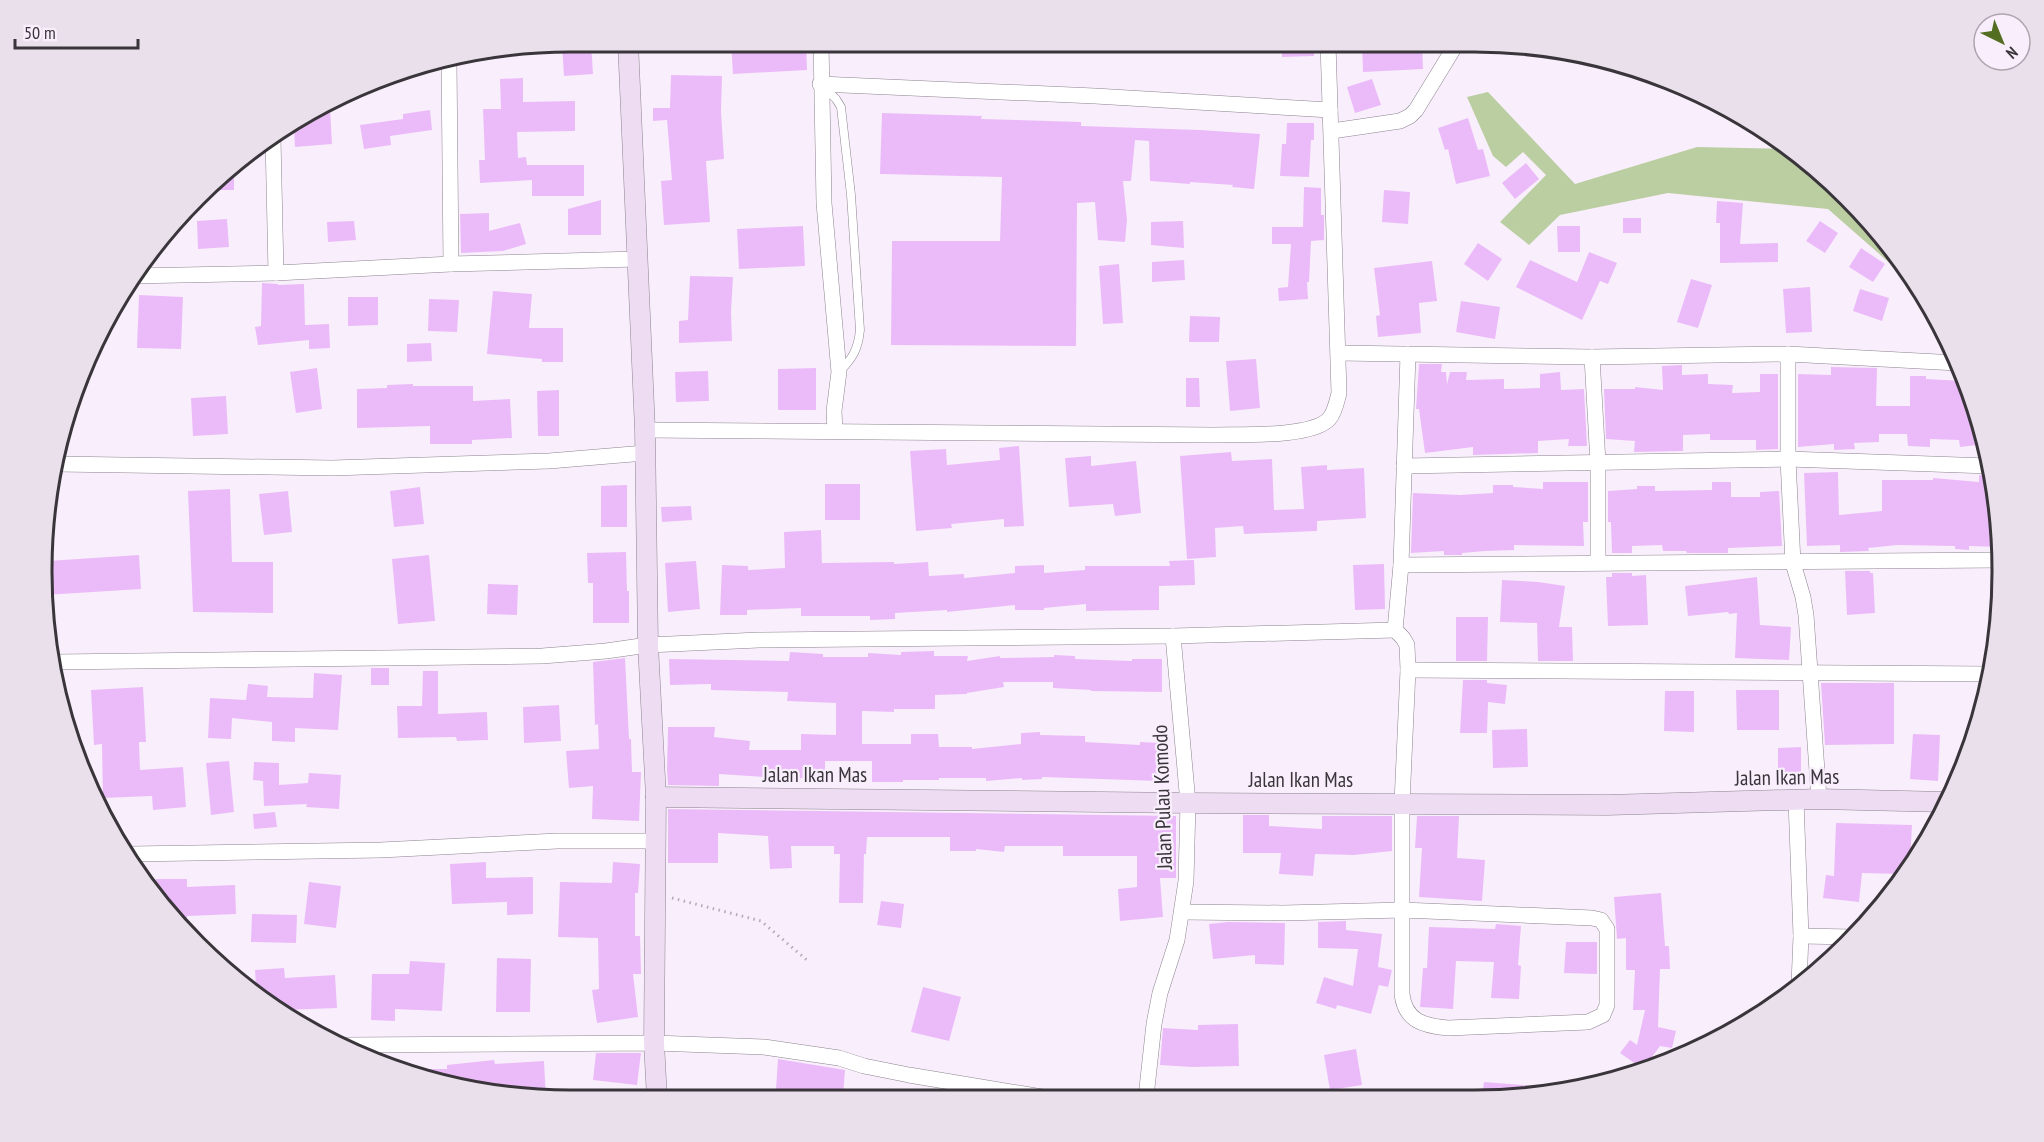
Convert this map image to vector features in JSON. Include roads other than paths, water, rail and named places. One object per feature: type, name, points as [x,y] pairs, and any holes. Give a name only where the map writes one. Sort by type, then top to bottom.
[{"type":"street","points":[[628,52],[645,430],[648,645],[656,797],[654,1043],[657,1090]]},
{"type":"street","points":[[820,52],[824,203],[839,372],[834,411],[835,431]]},
{"type":"street","points":[[645,430],[1212,435],[1300,432],[1319,426],[1329,418],[1337,404],[1339,393],[1328,52]]},
{"type":"street","points":[[1332,131],[1400,121],[1410,116],[1451,52]]},
{"type":"street","points":[[448,67],[451,264]]},
{"type":"street","points":[[820,84],[1095,96],[1330,110]]},
{"type":"street","points":[[273,147],[276,273]]},
{"type":"street","points":[[145,276],[637,259]]},
{"type":"street","points":[[1339,353],[1592,357],[1788,354],[1947,362]]},
{"type":"street","points":[[1395,630],[1401,565],[1407,354]]},
{"type":"street","points":[[1788,354],[1788,459],[1793,562],[1803,597],[1819,799]]},
{"type":"street","points":[[1592,357],[1598,463],[1598,562]]},
{"type":"street","points":[[63,464],[332,468],[549,461],[645,453]]},
{"type":"street","points":[[1404,466],[1788,459],[1981,466]]},
{"type":"street","points":[[1401,565],[1991,560]]},
{"type":"street","points":[[61,663],[542,656],[648,645],[759,640],[1173,636],[1395,630],[1404,638],[1407,645],[1408,670],[1402,803],[1403,910],[1403,1005],[1408,1014],[1433,1027],[1448,1028],[1588,1022],[1603,1016],[1607,1005],[1607,929],[1601,920],[1592,918],[1403,910],[1283,913],[1182,912]]},
{"type":"street","name":"Jalan Pulau Komodo","points":[[1147,1090],[1154,1024],[1160,993],[1177,940],[1186,881],[1188,803],[1173,636]]},
{"type":"street","points":[[1408,670],[1982,674]]},
{"type":"street","name":"Jalan Ikan Mas","points":[[656,797],[1606,805],[1819,799],[1937,802]]},
{"type":"street","points":[[1796,800],[1801,936],[1799,974]]},
{"type":"street","points":[[137,854],[381,850],[557,841],[655,841]]},
{"type":"street","points":[[1801,936],[1841,937]]},
{"type":"street","points":[[362,1045],[654,1043],[764,1047],[839,1058],[864,1066],[909,1075],[1000,1090]]},
{"type":"lane","points":[[820,84],[841,107],[852,207],[860,330],[853,358],[839,372]]}]
